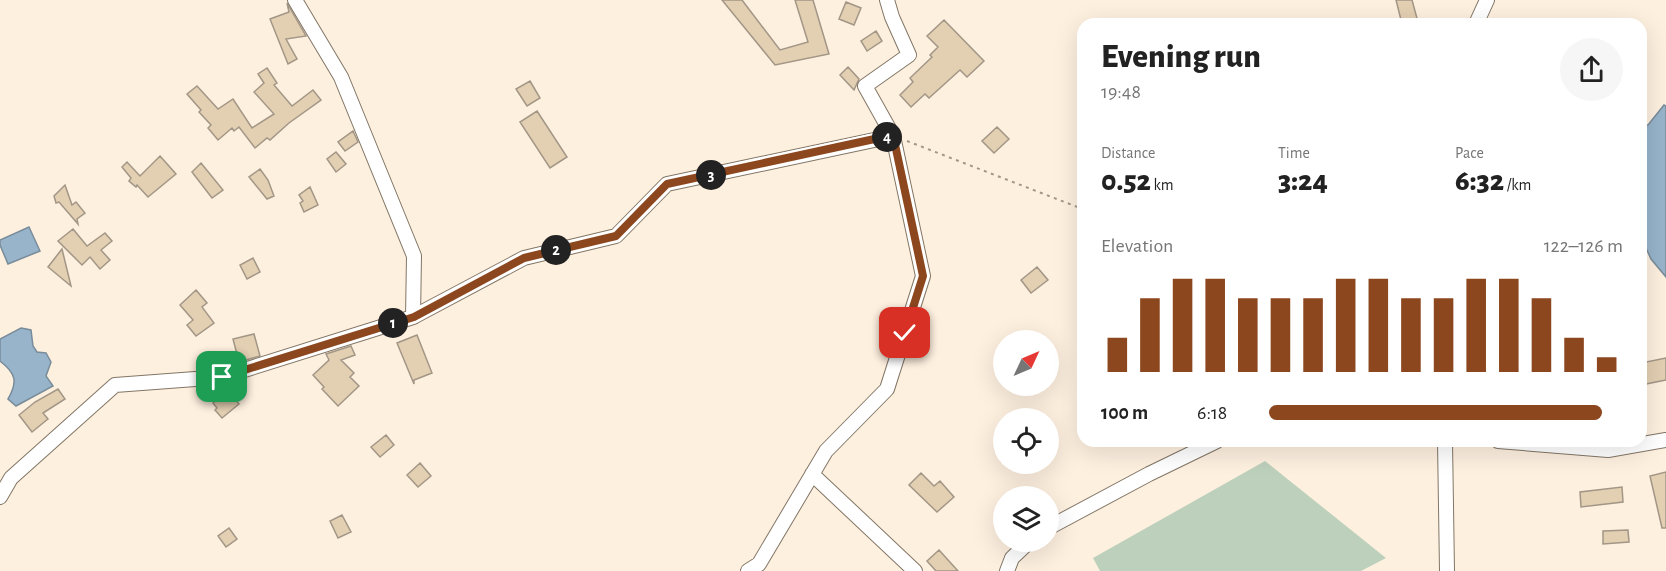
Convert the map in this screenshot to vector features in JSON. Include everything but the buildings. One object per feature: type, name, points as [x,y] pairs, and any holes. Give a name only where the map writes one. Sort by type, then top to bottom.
[{"type":"street","points":[[295,0],[341,77],[414,256],[414,317]]},
{"type":"street","points":[[748,571],[759,564],[826,451],[887,389],[923,276],[893,135],[866,86],[909,55],[887,0]]},
{"type":"street","points":[[1479,18],[1487,0]]},
{"type":"street","points":[[0,497],[11,478],[115,385],[222,377],[414,317],[524,258],[616,236],[667,184],[893,135]]},
{"type":"street","points":[[1647,443],[1666,440]]},
{"type":"street","points":[[1059,522],[1205,447]]},
{"type":"street","points":[[1445,447],[1446,571]]},
{"type":"street","points":[[1571,447],[1608,450],[1625,447]]},
{"type":"street","points":[[812,474],[915,571]]},
{"type":"street","points":[[1007,571],[1012,558],[1018,552]]},
{"type":"path","points":[[893,135],[1077,207]]},
{"type":"green space","points":[[1265,461],[1386,558],[1361,571],[1100,571],[1093,558]]},
{"type":"water","points":[[1664,105],[1666,106],[1666,277],[1651,259],[1647,250],[1648,125]]},
{"type":"water","points":[[29,227],[40,251],[8,264],[0,240]]},
{"type":"water","points":[[21,328],[31,330],[33,346],[37,352],[46,353],[51,362],[46,376],[53,386],[16,406],[8,399],[14,378],[0,361],[0,339]]},
{"type":"route","points":[[222,377],[414,317],[524,258],[616,236],[667,184],[893,135],[923,276],[905,333]]}]
